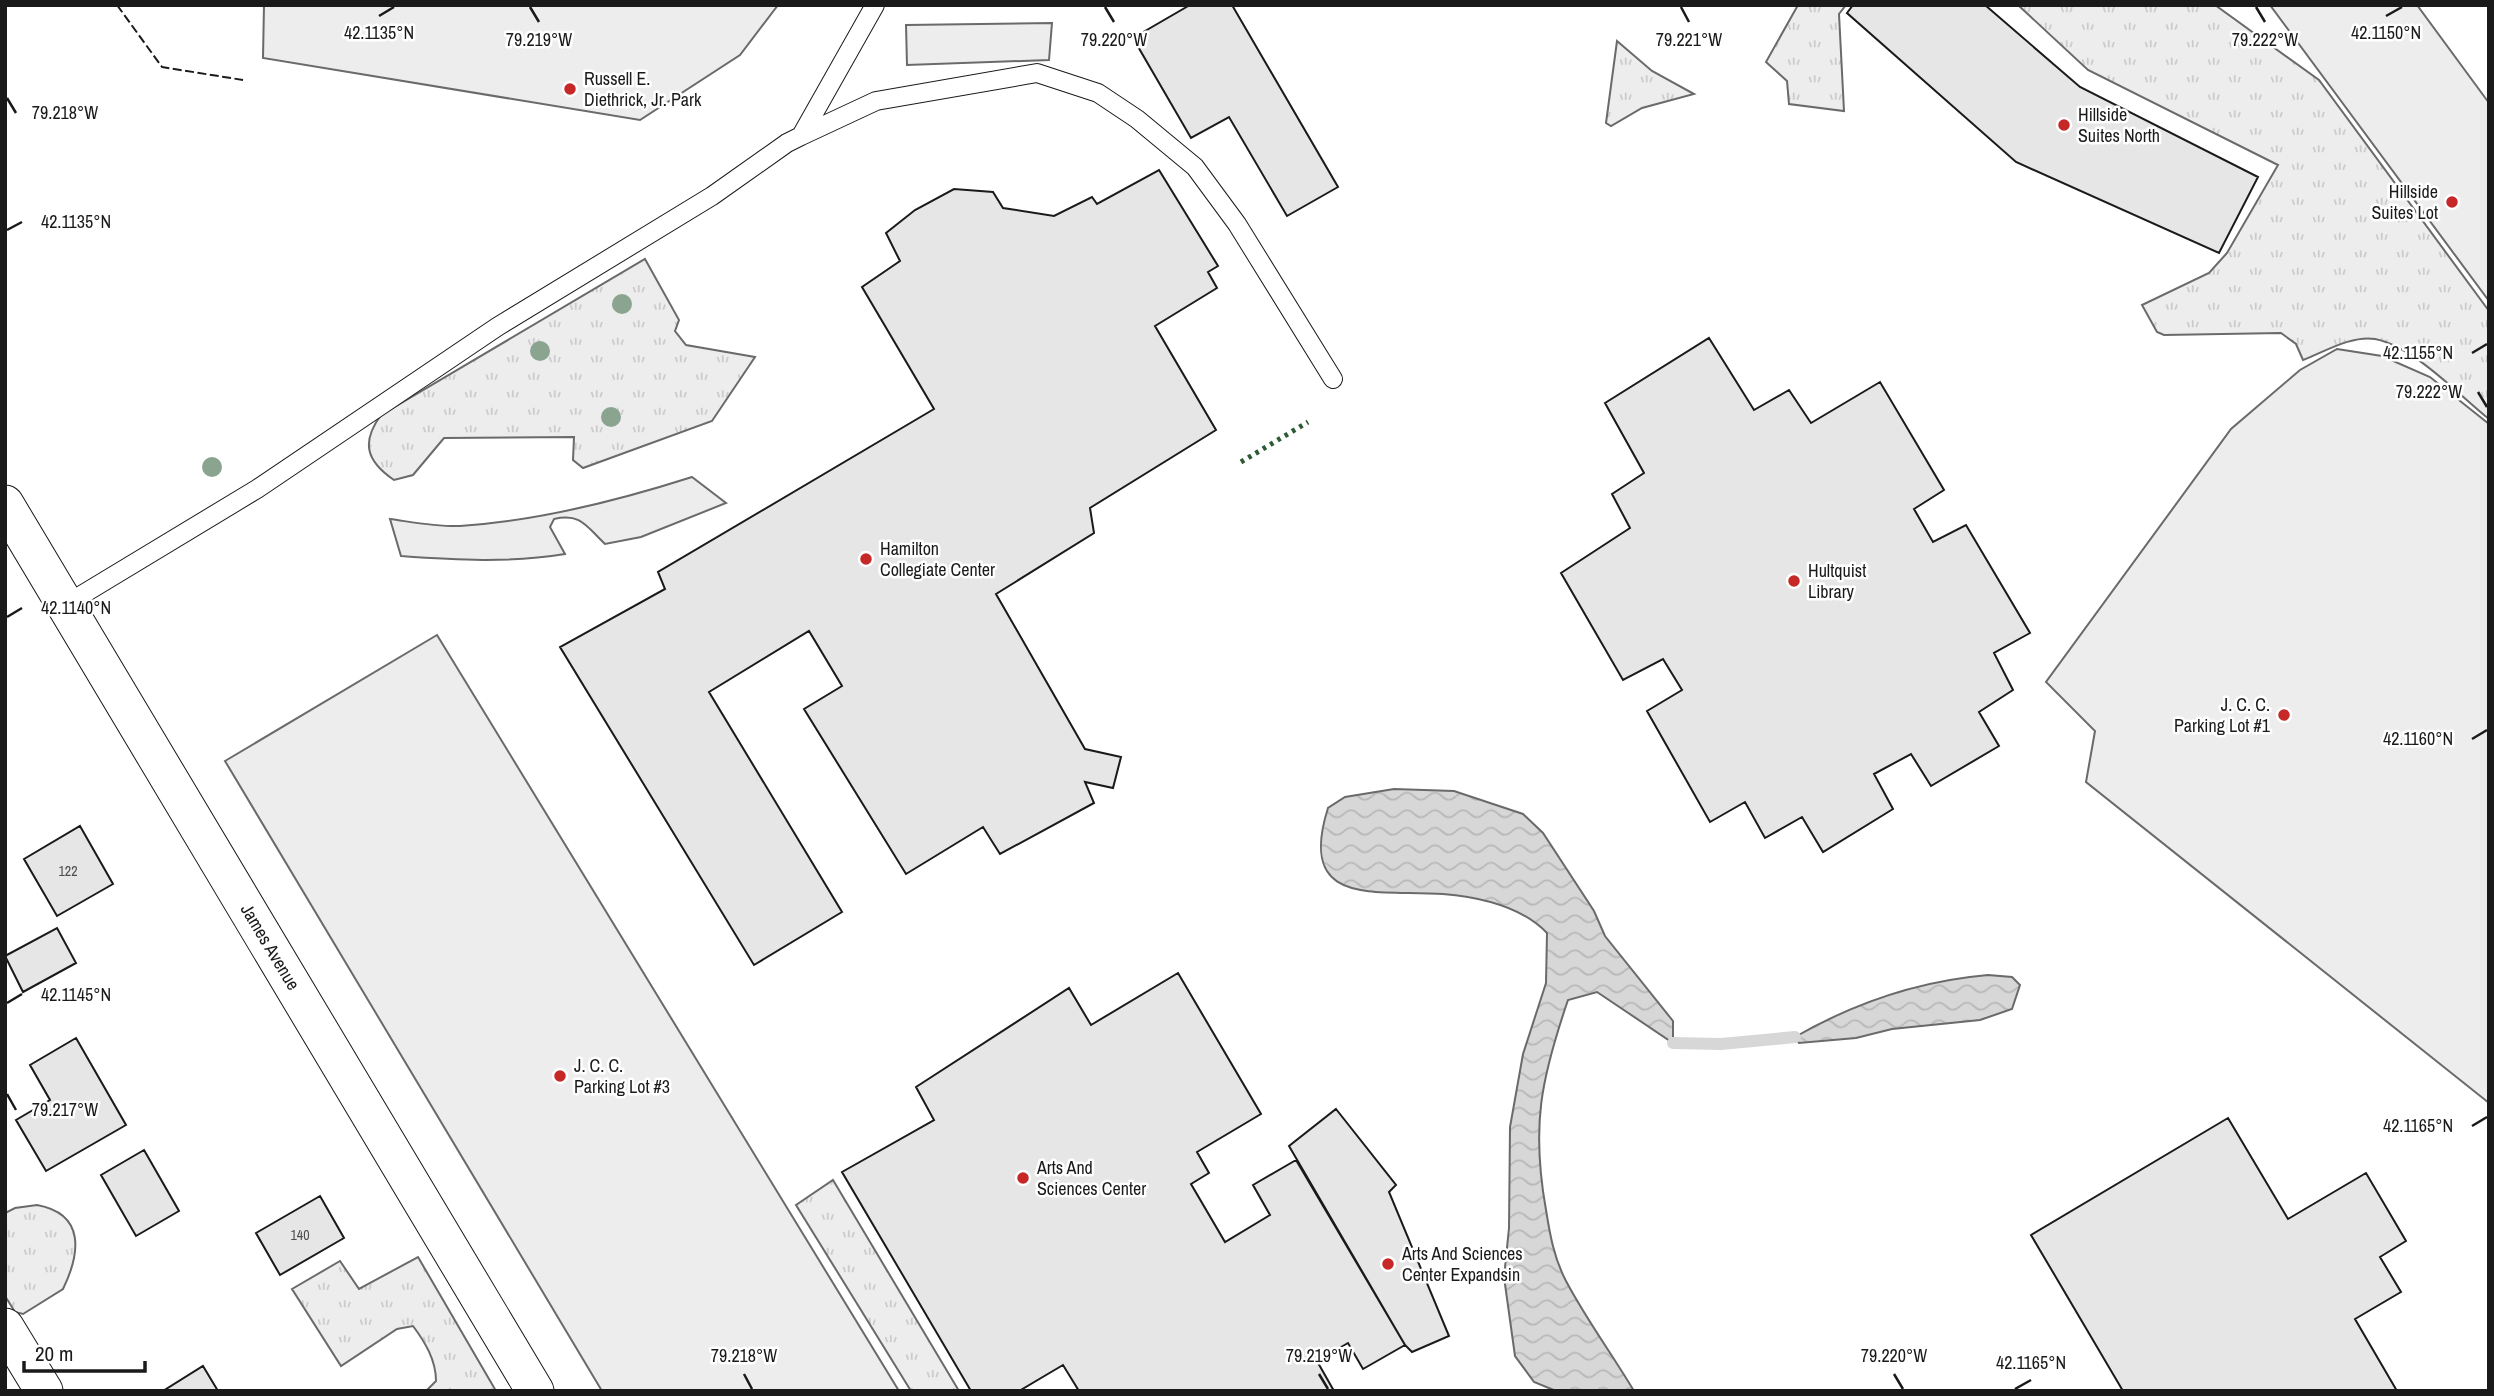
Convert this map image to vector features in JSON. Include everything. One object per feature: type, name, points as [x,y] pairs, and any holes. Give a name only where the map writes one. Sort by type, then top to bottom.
[{"type":"street","name":"James Avenue","points":[[5,504],[535,1391]]},
{"type":"street","points":[[5,1326],[44,1391]]},
{"type":"lane","points":[[801,136],[875,5]]},
{"type":"lane","points":[[65,605],[257,489],[497,327],[712,196],[787,143],[876,101],[1037,73],[1098,93],[1137,119],[1195,167],[1237,224],[1334,379]]},
{"type":"green space","points":[[1798,5],[1846,5],[1839,14],[1844,111],[1789,104],[1787,81],[1766,62]]},
{"type":"green space","points":[[2018,5],[2215,5],[2319,80],[2489,311],[2489,419],[2420,361],[2390,343],[2375,339],[2357,339],[2303,360],[2296,344],[2281,333],[2164,335],[2157,332],[2142,305],[2209,273],[2227,253],[2278,165],[2088,70]]},
{"type":"green space","points":[[1617,41],[1652,71],[1694,94],[1642,108],[1611,126],[1606,123]]},
{"type":"green space","points":[[645,259],[679,320],[675,331],[686,345],[755,357],[712,421],[583,468],[573,460],[574,437],[444,438],[413,475],[394,480],[377,466],[372,458],[369,442],[381,415]]},
{"type":"green space","points":[[833,1180],[959,1391],[911,1391],[796,1205]]},
{"type":"green space","points":[[37,1205],[64,1217],[75,1237],[75,1249],[63,1289],[23,1314],[15,1312],[5,1296],[5,1213],[15,1208]]},
{"type":"green space","points":[[418,1257],[496,1391],[426,1391],[436,1381],[434,1366],[426,1345],[413,1326],[397,1329],[341,1366],[292,1289],[340,1261],[359,1289]]},
{"type":"shaded area","name":"Russell E. Diethrick, Jr. Park","points":[[264,5],[778,5],[740,55],[640,120],[263,58]]},
{"type":"shaded area","name":"Hillside Suites Lot","points":[[2270,5],[2417,5],[2489,103],[2489,301]]},
{"type":"shaded area","points":[[1052,23],[1049,60],[907,65],[906,25]]},
{"type":"shaded area","name":"J. C. C. Parking Lot #1","points":[[2337,349],[2382,356],[2430,377],[2489,424],[2489,1103],[2086,782],[2095,731],[2046,682],[2231,429],[2300,370]]},
{"type":"shaded area","points":[[692,477],[726,503],[641,537],[605,544],[582,522],[571,518],[554,519],[550,527],[565,554],[544,557],[503,560],[401,556],[390,519],[451,526],[519,520],[606,502]]},
{"type":"shaded area","name":"J. C. C. Parking Lot #3","points":[[437,635],[899,1391],[602,1391],[225,761]]},
{"type":"water","points":[[1394,789],[1454,791],[1523,814],[1543,833],[1594,911],[1605,936],[1673,1021],[1673,1043],[1597,992],[1568,1000],[1551,1054],[1541,1103],[1539,1153],[1555,1255],[1574,1295],[1634,1391],[1556,1391],[1534,1382],[1515,1356],[1504,1277],[1509,1228],[1510,1127],[1523,1054],[1546,983],[1547,933],[1525,916],[1499,904],[1443,894],[1369,891],[1349,887],[1333,878],[1323,863],[1321,840],[1328,808],[1345,797]]},
{"type":"water","points":[[1988,975],[2012,977],[2020,985],[2012,1009],[1980,1020],[1892,1029],[1856,1038],[1799,1043],[1795,1037],[1841,1013],[1888,995],[1937,982]]},
{"type":"building","points":[[1190,5],[1232,5],[1338,187],[1287,216],[1229,117],[1191,138],[1133,38]]},
{"type":"building","name":"Hillside Suites North","points":[[1853,5],[1985,5],[2080,87],[2258,177],[2219,253],[2016,162],[1847,13]]},
{"type":"building","name":"Hamilton Collegiate Center","points":[[1159,170],[1218,266],[1208,272],[1217,288],[1155,326],[1216,430],[1090,508],[1094,533],[996,594],[1085,749],[1121,757],[1113,788],[1085,782],[1094,803],[1000,854],[983,827],[906,874],[804,709],[842,686],[809,631],[709,692],[842,912],[754,965],[560,647],[665,589],[658,572],[934,409],[862,287],[900,261],[886,233],[915,210],[954,189],[993,192],[1003,208],[1054,216],[1092,197],[1097,204]]},
{"type":"building","points":[[1709,338],[1754,410],[1789,390],[1811,423],[1880,382],[1944,490],[1914,509],[1933,542],[1966,525],[2030,633],[1994,653],[2013,690],[1979,712],[1999,746],[1931,786],[1911,754],[1874,774],[1893,809],[1823,852],[1802,817],[1765,838],[1745,802],[1710,822],[1647,711],[1682,690],[1663,659],[1623,680],[1561,573],[1630,528],[1612,494],[1644,473],[1605,403]]},
{"type":"building","points":[[80,826],[113,884],[57,916],[24,859]]},
{"type":"building","points":[[57,928],[76,963],[23,992],[5,956]]},
{"type":"building","name":"Arts And Sciences Center","points":[[1178,973],[1261,1114],[1197,1152],[1209,1173],[1191,1184],[1225,1242],[1270,1215],[1253,1185],[1296,1160],[1405,1345],[1363,1369],[1348,1343],[1317,1361],[1334,1391],[1079,1391],[1063,1365],[1019,1391],[971,1391],[842,1172],[934,1120],[916,1087],[1069,988],[1091,1025]]},
{"type":"building","points":[[76,1038],[126,1125],[46,1171],[16,1120],[50,1100],[30,1065]]},
{"type":"building","name":"Arts And Sciences Center Expandsin","points":[[1336,1109],[1396,1185],[1389,1192],[1449,1336],[1412,1352],[1405,1345],[1289,1146]]},
{"type":"building","points":[[2228,1118],[2288,1219],[2366,1173],[2406,1241],[2380,1257],[2401,1292],[2355,1319],[2397,1391],[2123,1391],[2031,1235]]},
{"type":"building","points":[[144,1150],[179,1211],[136,1236],[101,1175]]},
{"type":"building","points":[[320,1196],[344,1238],[280,1275],[256,1233]]},
{"type":"building","points":[[203,1366],[218,1391],[163,1391]]},
{"type":"waterway","points":[[1673,1043],[1721,1044],[1795,1037]]},
{"type":"hedge","points":[[1241,462],[1308,422]]},
{"type":"fence","points":[[117,5],[162,67],[243,80]]},
{"type":"place","name":"Russell E. Diethrick, Jr. Park","points":[[570,89]]},
{"type":"place","name":"Hillside Suites North","points":[[2064,125]]},
{"type":"place","name":"Hillside Suites Lot","points":[[2452,202]]},
{"type":"place","name":"Hamilton Collegiate Center","points":[[866,559]]},
{"type":"place","name":"Hultquist Library","points":[[1794,581]]},
{"type":"place","name":"J. C. C. Parking Lot #1","points":[[2284,715]]},
{"type":"place","name":"J. C. C. Parking Lot #3","points":[[560,1076]]},
{"type":"place","name":"Arts And Sciences Center","points":[[1023,1178]]},
{"type":"place","name":"Arts And Sciences Center Expandsin","points":[[1388,1264]]}]
